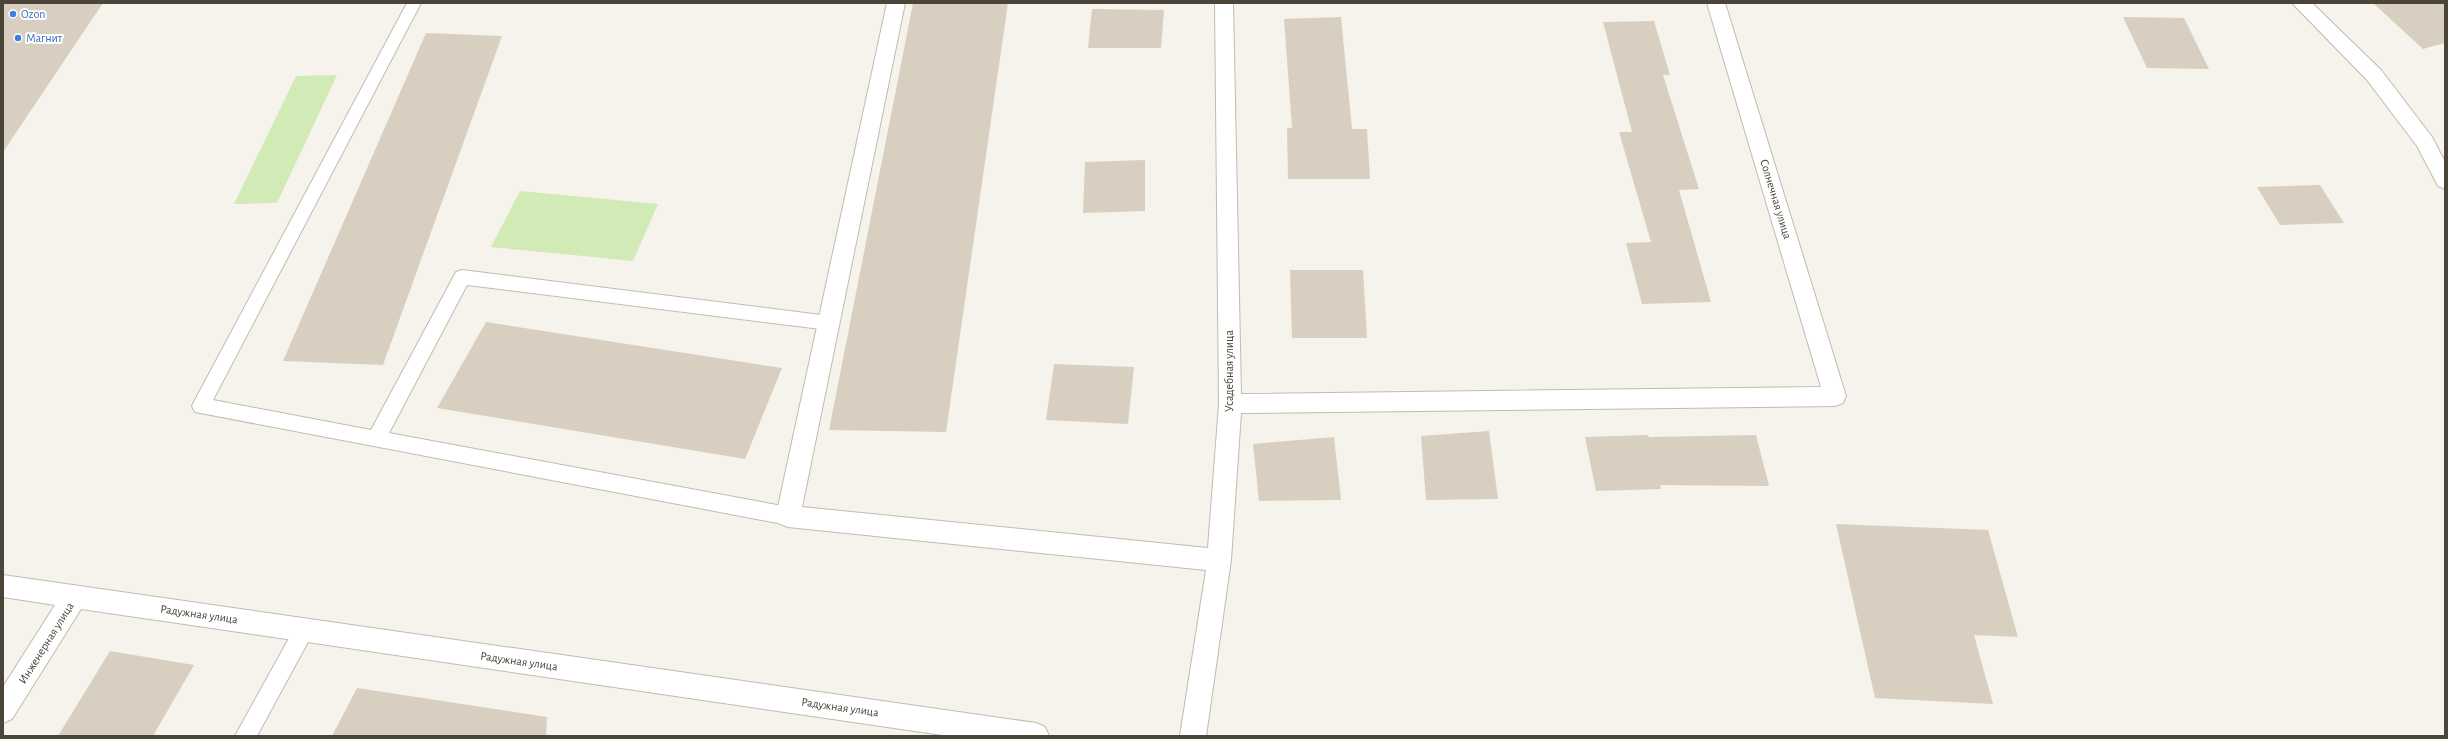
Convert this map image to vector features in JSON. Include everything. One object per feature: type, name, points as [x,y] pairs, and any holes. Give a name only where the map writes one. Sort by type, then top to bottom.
[{"type":"street","points":[[896,3],[788,516],[1220,560]]},
{"type":"street","name":"Усадебная улица","points":[[1194,736],[1220,560],[1230,404],[1224,3]]},
{"type":"street","name":"Солнечная улица","points":[[1230,404],[1835,396],[1716,3]]},
{"type":"street","points":[[2301,3],[2374,75],[2425,142],[2445,181]]},
{"type":"street","name":"Радужная улица","points":[[3,586],[1036,736]]},
{"type":"street","name":"Инженерная улица","points":[[3,710],[75,596]]},
{"type":"lane","points":[[414,3],[201,406],[788,516]]},
{"type":"lane","points":[[376,439],[462,277],[829,323]]},
{"type":"lane","points":[[246,736],[304,629]]},
{"type":"green space","points":[[337,75],[277,203],[234,204],[296,76]]},
{"type":"green space","points":[[520,191],[658,204],[633,261],[491,247]]},
{"type":"building","points":[[3,3],[103,3],[3,152]]},
{"type":"building","points":[[913,3],[1008,3],[946,432],[829,430]]},
{"type":"building","points":[[2373,3],[2445,3],[2445,43],[2423,49]]},
{"type":"building","points":[[1092,9],[1164,10],[1161,48],[1088,48]]},
{"type":"building","points":[[1341,17],[1352,129],[1367,129],[1370,179],[1288,179],[1287,128],[1292,128],[1284,19]]},
{"type":"building","points":[[2123,17],[2184,18],[2209,69],[2147,68]]},
{"type":"building","points":[[1654,21],[1670,75],[1663,75],[1699,189],[1679,190],[1711,302],[1642,304],[1626,243],[1651,242],[1619,132],[1632,132],[1603,22]]},
{"type":"building","points":[[426,33],[502,36],[383,365],[283,361]]},
{"type":"building","points":[[1145,160],[1145,211],[1083,213],[1085,162]]},
{"type":"building","points":[[2320,185],[2344,223],[2280,225],[2257,187]]},
{"type":"building","points":[[1290,270],[1363,270],[1367,338],[1292,338]]},
{"type":"building","points":[[486,322],[782,368],[745,459],[437,408]]},
{"type":"building","points":[[1054,364],[1134,367],[1128,424],[1046,420]]},
{"type":"building","points":[[1489,431],[1498,499],[1426,500],[1421,436]]},
{"type":"building","points":[[1648,435],[1649,437],[1756,435],[1769,486],[1660,485],[1661,489],[1596,491],[1585,437]]},
{"type":"building","points":[[1334,437],[1341,500],[1259,501],[1253,444]]},
{"type":"building","points":[[1836,524],[1988,530],[2018,637],[1974,635],[1993,704],[1875,698]]},
{"type":"building","points":[[110,651],[194,665],[153,736],[58,736]]},
{"type":"building","points":[[357,688],[547,717],[546,736],[332,736]]},
{"type":"place","name":"Ozon","points":[[13,14]]},
{"type":"place","name":"Магнит","points":[[18,38]]}]
